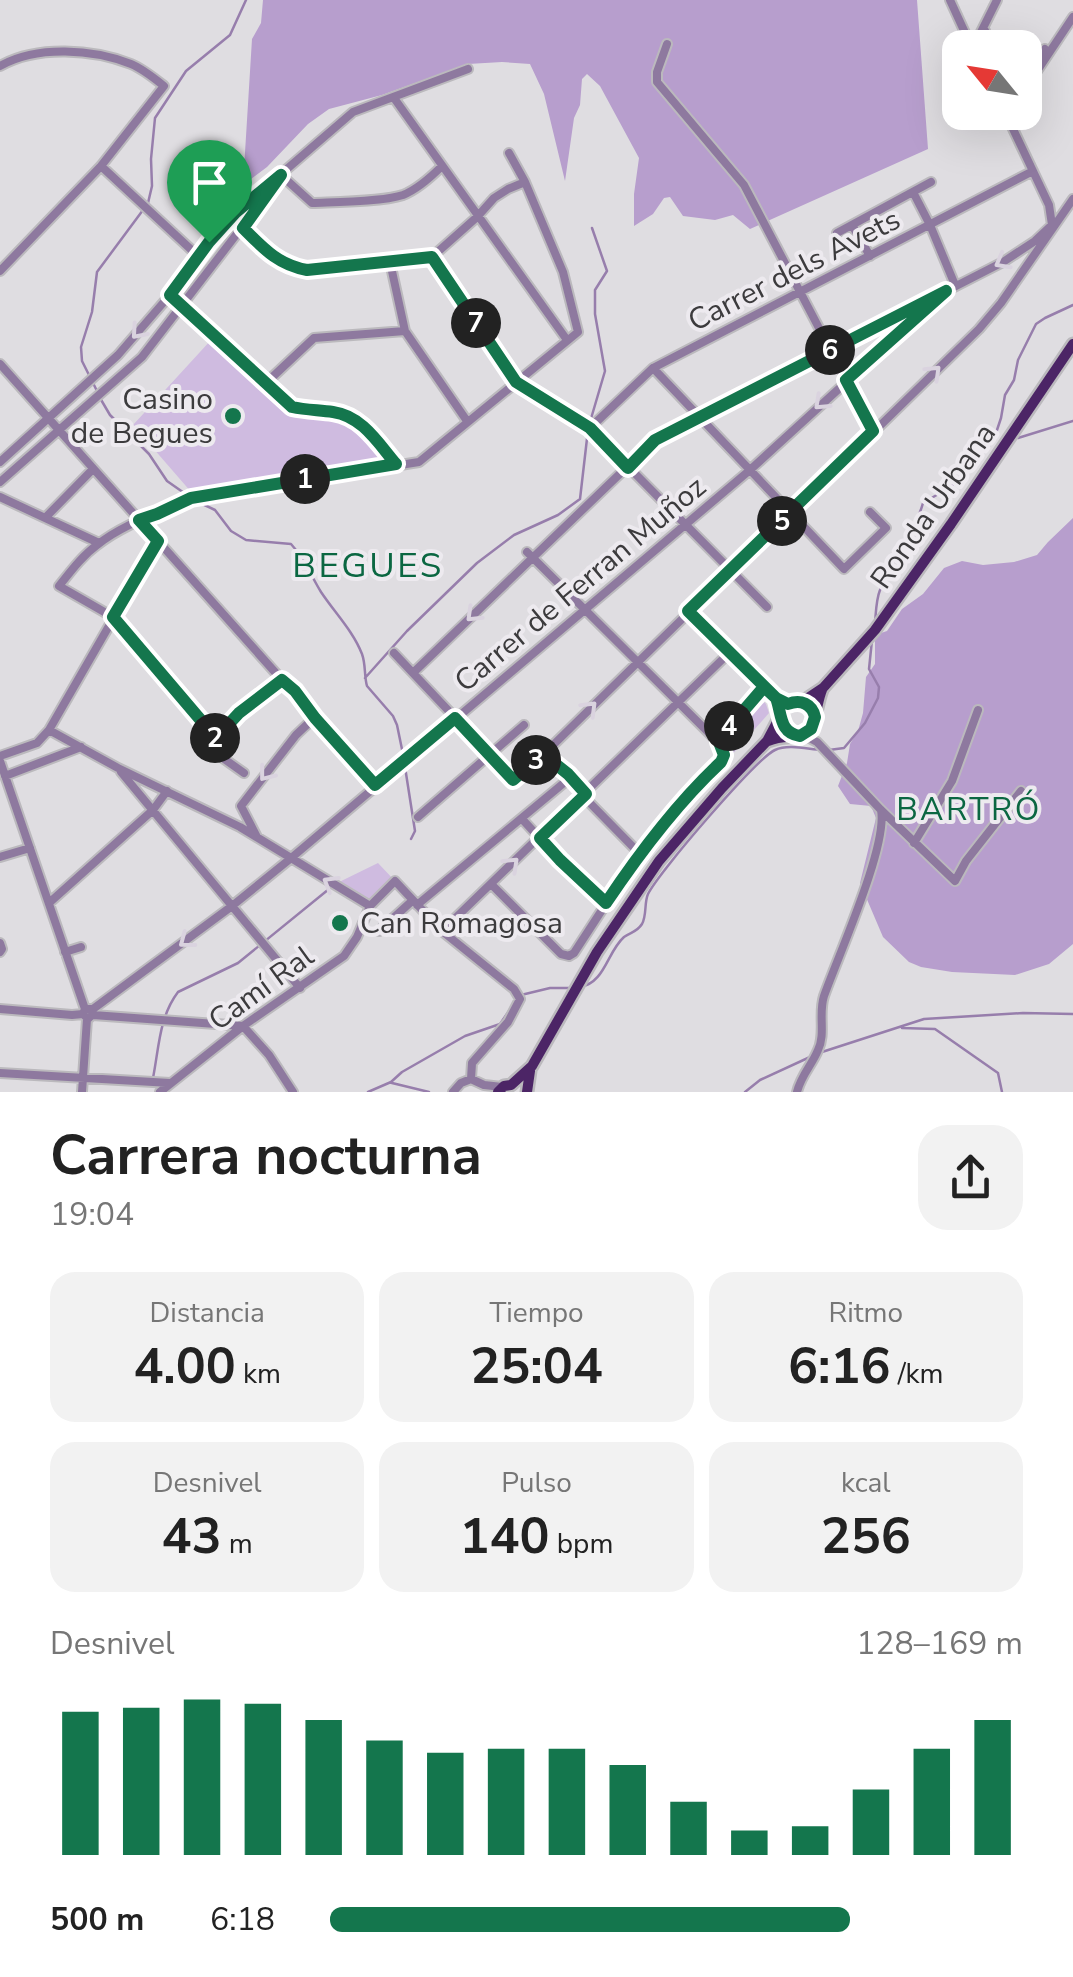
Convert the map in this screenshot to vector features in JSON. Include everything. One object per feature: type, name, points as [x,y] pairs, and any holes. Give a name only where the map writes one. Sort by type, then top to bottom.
[{"type":"main road","name":"Ronda Urbana","points":[[784,712],[823,688],[890,611],[1073,344]]},
{"type":"main road","name":"Ronda Urbana","points":[[806,728],[823,688]]},
{"type":"main road","points":[[802,702],[808,705],[806,728]]},
{"type":"main road","points":[[784,712],[785,730],[806,728]]},
{"type":"main road","points":[[504,1088],[520,1087],[526,1092],[532,1066],[628,904],[722,788],[767,742],[784,712]]},
{"type":"main road","points":[[767,742],[806,728]]},
{"type":"main road","points":[[504,1088],[532,1066]]},
{"type":"street","points":[[950,0],[967,30]]},
{"type":"street","points":[[983,30],[997,0]]},
{"type":"street","points":[[1042,53],[1073,8]]},
{"type":"street","points":[[1042,63],[1073,18]]},
{"type":"street","points":[[667,44],[657,82],[744,185],[873,431]]},
{"type":"street","points":[[0,66],[59,50],[92,54],[132,64],[164,86],[101,166],[0,271]]},
{"type":"street","points":[[0,462],[118,355],[236,212],[353,112],[468,69]]},
{"type":"street","points":[[394,98],[568,340]]},
{"type":"street","points":[[1015,130],[1049,204],[1052,224]]},
{"type":"street","points":[[216,738],[113,617],[59,586],[99,543],[139,520],[187,500],[419,462],[578,332],[563,272],[509,153]]},
{"type":"street","points":[[101,166],[198,256]]},
{"type":"street","points":[[281,175],[312,203],[349,202],[402,195],[426,182],[442,166]]},
{"type":"street","name":"Carrer dels Avets","points":[[590,429],[653,368],[1034,171]]},
{"type":"street","points":[[0,482],[142,357],[281,175]]},
{"type":"street","points":[[243,228],[276,260],[299,269],[432,257],[494,198],[525,182]]},
{"type":"street","points":[[837,233],[931,182]]},
{"type":"street","points":[[913,192],[955,286]]},
{"type":"street","points":[[394,654],[513,780],[978,330],[1073,199]]},
{"type":"street","points":[[1049,204],[1066,210]]},
{"type":"street","points":[[414,672],[530,555],[655,440],[1014,255],[1036,241],[1066,210]]},
{"type":"street","points":[[852,225],[870,256]]},
{"type":"street","points":[[187,246],[209,242]]},
{"type":"street","points":[[432,257],[516,382],[590,429],[767,607]]},
{"type":"street","points":[[390,262],[405,331],[468,421]]},
{"type":"street","name":"Carrer de Ferran Muñoz","points":[[88,1013],[290,859],[750,470],[946,291]]},
{"type":"street","points":[[170,295],[292,407],[351,417],[396,464]]},
{"type":"street","points":[[266,383],[314,338],[405,331]]},
{"type":"street","points":[[0,364],[375,785]]},
{"type":"street","points":[[653,368],[844,569],[886,528],[870,512]]},
{"type":"street","points":[[46,518],[93,469]]},
{"type":"street","points":[[0,497],[99,543]]},
{"type":"street","points":[[82,1092],[88,1013],[0,759],[37,743],[48,730],[158,541]]},
{"type":"street","points":[[492,884],[556,950],[564,956],[574,954],[639,853],[724,755],[719,742],[530,555]]},
{"type":"street","points":[[688,611],[776,698],[784,712]]},
{"type":"street","points":[[442,931],[730,652]]},
{"type":"street","points":[[244,773],[213,751],[216,738],[239,713],[282,680]]},
{"type":"street","points":[[719,742],[764,687]]},
{"type":"street","points":[[914,844],[952,781],[978,710]]},
{"type":"street","points":[[257,837],[241,806],[296,735],[315,718]]},
{"type":"street","points":[[418,817],[524,724]]},
{"type":"street","points":[[806,728],[914,844],[955,881],[1021,791]]},
{"type":"street","points":[[48,730],[240,827],[370,906]]},
{"type":"street","points":[[5,776],[82,747]]},
{"type":"street","points":[[543,754],[570,777],[639,853]]},
{"type":"street","points":[[118,768],[300,988]]},
{"type":"street","points":[[379,932],[570,777]]},
{"type":"street","points":[[49,903],[153,810],[167,791]]},
{"type":"street","points":[[797,1092],[818,1050],[822,1001],[878,846],[881,810]]},
{"type":"street","points":[[522,819],[606,903]]},
{"type":"street","points":[[0,857],[30,848]]},
{"type":"street","name":"Camí Ral","points":[[160,1092],[243,1026],[334,964],[357,937],[370,906],[395,881],[415,903]]},
{"type":"street","points":[[415,903],[520,999],[508,1022],[472,1063],[471,1079]]},
{"type":"street","points":[[0,944],[0,952]]},
{"type":"street","points":[[66,952],[81,947]]},
{"type":"street","points":[[0,1009],[243,1026],[269,1055],[292,1092]]},
{"type":"street","points":[[0,1073],[171,1084]]},
{"type":"street","points":[[471,1079],[486,1088],[504,1088]]},
{"type":"street","points":[[454,1092],[471,1079]]},
{"type":"shaded area","points":[[263,0],[917,0],[928,149],[750,229],[733,215],[715,220],[683,216],[670,197],[634,226],[639,158],[600,86],[587,74],[582,79],[565,181],[544,94],[530,64],[502,62],[468,64],[382,95],[329,109],[243,185],[252,39],[261,23]]},
{"type":"shaded area","name":"Casino de Begues","points":[[211,340],[292,412],[336,417],[356,424],[387,461],[192,493],[133,425]]},
{"type":"shaded area","points":[[1073,518],[1073,944],[1049,964],[1015,975],[921,967],[909,962],[883,937],[860,883],[876,818],[871,806],[850,804],[838,786],[863,713],[866,677],[875,664],[875,635],[887,631],[902,609],[923,594],[944,568],[962,561],[983,565],[1037,555]]},
{"type":"shaded area","points":[[757,695],[769,713],[729,758],[720,738]]},
{"type":"shaded area","points":[[378,863],[395,881],[368,906],[333,885]]},
{"type":"waterway","points":[[148,203],[155,118],[186,71],[230,35],[246,0]]},
{"type":"waterway","points":[[97,391],[82,361],[81,347],[92,312],[97,272],[143,210]]},
{"type":"waterway","points":[[590,422],[605,371],[595,290],[607,271],[592,228]]},
{"type":"waterway","points":[[875,623],[880,590],[923,503],[952,486],[986,450],[994,439],[1018,360],[1036,324],[1073,305]]},
{"type":"waterway","points":[[100,398],[167,481],[187,495]]},
{"type":"waterway","points":[[1018,438],[1073,421]]},
{"type":"waterway","points":[[365,678],[477,563],[514,535],[558,515],[580,499],[588,430]]},
{"type":"waterway","points":[[198,502],[215,510],[231,531],[246,540],[291,544],[296,550],[358,646],[367,686],[393,716],[404,759]]},
{"type":"waterway","points":[[829,750],[844,748],[865,723],[878,698],[879,687],[869,669],[872,640]]},
{"type":"waterway","points":[[580,987],[595,980],[618,943],[640,927],[648,894],[669,864],[764,758],[780,748],[821,750]]},
{"type":"waterway","points":[[405,767],[415,831],[411,839]]},
{"type":"waterway","points":[[153,1078],[163,1022],[178,992],[238,963],[329,889]]},
{"type":"waterway","points":[[521,995],[572,988]]},
{"type":"waterway","points":[[368,1092],[465,1036],[500,1024],[513,1005]]},
{"type":"waterway","points":[[822,1052],[924,1019],[1073,1014]]},
{"type":"waterway","points":[[902,1028],[935,1029],[998,1073],[1002,1092]]},
{"type":"waterway","points":[[745,1092],[760,1080],[810,1057]]},
{"type":"waterway","points":[[392,1083],[429,1092]]},
{"type":"place","name":"Casino de Begues","points":[[233,416]]},
{"type":"place","name":"Can Romagosa","points":[[340,923]]},
{"type":"district","name":"BEGUES","points":[[368,565]]},
{"type":"district","name":"BARTRÓ","points":[[969,809]]},
{"type":"route","points":[[209,242],[170,295],[292,407],[351,417],[396,464],[191,498],[139,520],[158,541],[113,617],[216,738],[239,713],[282,680],[375,785],[455,718],[513,780],[543,754],[586,794],[540,838],[606,903],[639,853],[721,762],[724,755],[720,738],[764,687],[776,698],[788,704],[808,705],[815,717],[811,729],[800,736],[787,732],[776,698],[688,611],[873,431],[846,380],[946,291],[655,440],[628,468],[590,428],[516,382],[432,257],[307,270],[286,266],[270,256],[243,228],[281,175],[236,212],[209,242]]}]
